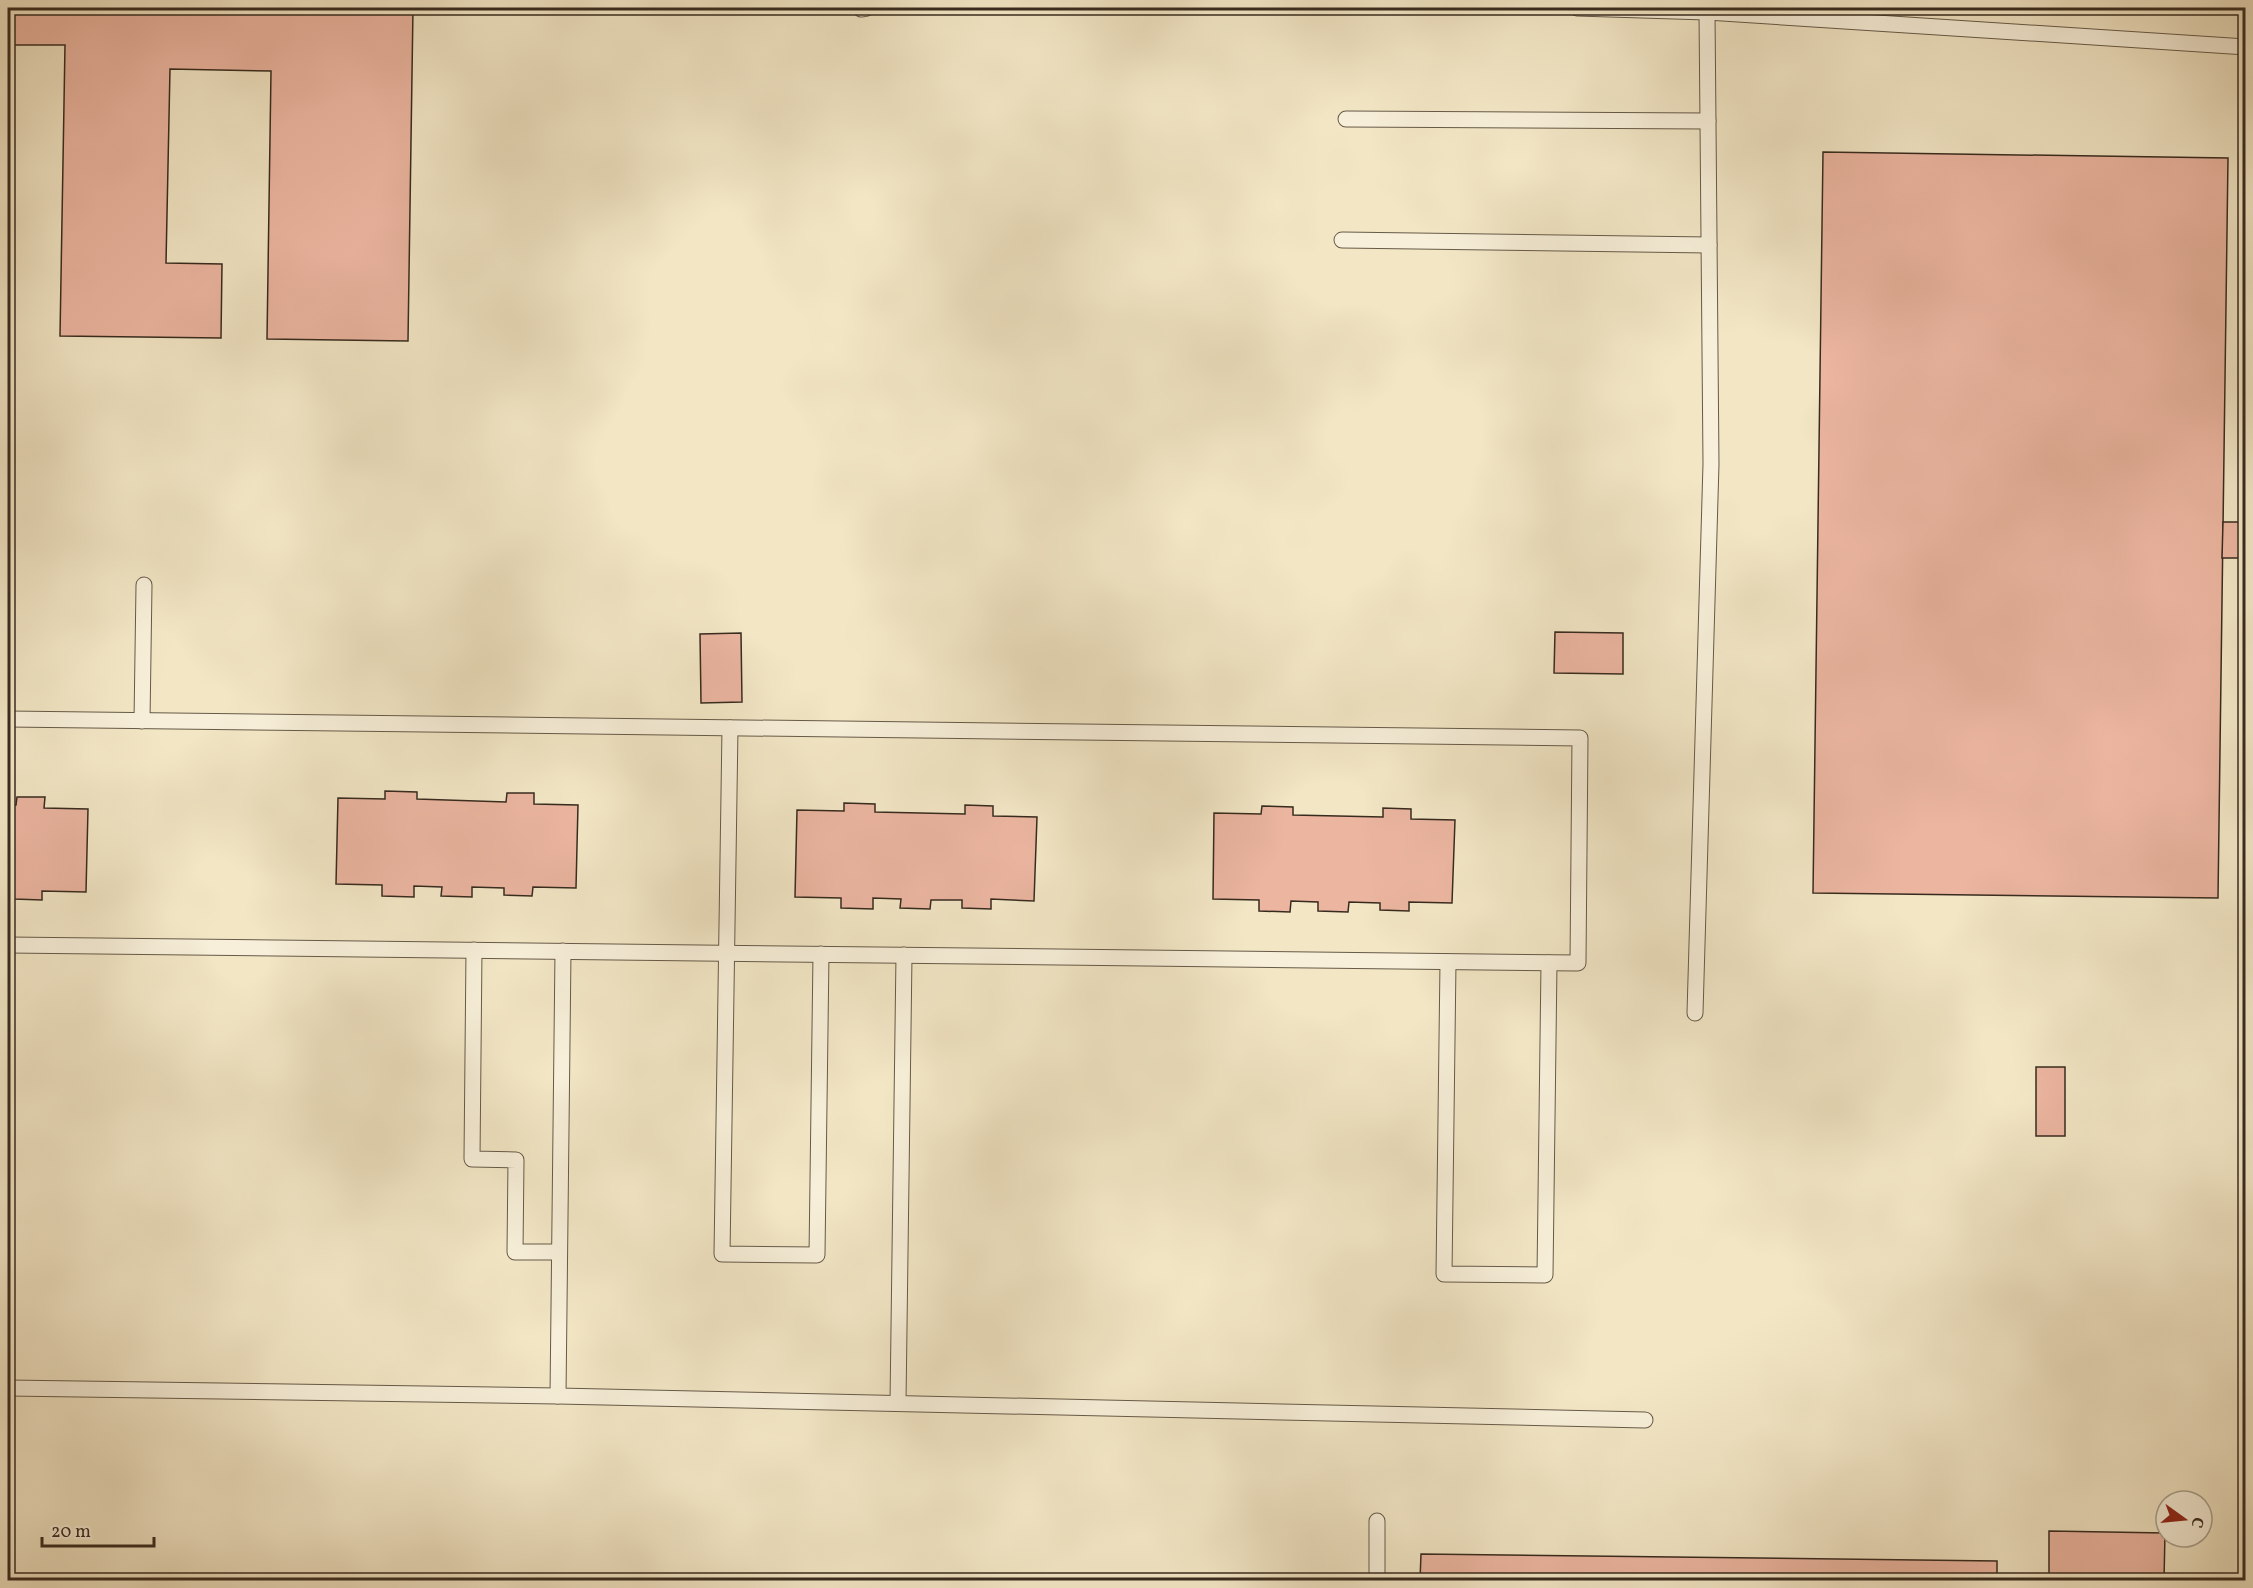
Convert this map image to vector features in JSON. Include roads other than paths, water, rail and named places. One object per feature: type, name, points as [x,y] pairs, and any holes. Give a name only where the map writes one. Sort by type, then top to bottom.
[{"type":"lane","points":[[1577,8],[1707,12],[2246,47]]},
{"type":"lane","points":[[1695,1013],[1711,464],[1707,12]]},
{"type":"lane","points":[[1346,119],[1708,121]]},
{"type":"lane","points":[[1342,240],[1709,245]]},
{"type":"lane","points":[[142,721],[144,585]]},
{"type":"lane","points":[[8,719],[1580,738],[1578,963],[8,945]]},
{"type":"lane","points":[[730,728],[722,1254],[817,1255],[821,954]]},
{"type":"lane","points":[[474,950],[472,1159],[516,1160],[515,1252],[559,1252]]},
{"type":"lane","points":[[558,1395],[563,951]]},
{"type":"lane","points":[[898,1403],[904,956]]},
{"type":"lane","points":[[1448,962],[1444,1274],[1534,1275],[1545,1275],[1549,963]]},
{"type":"lane","points":[[8,1388],[558,1395],[1645,1420]]},
{"type":"lane","points":[[1377,1521],[1377,1581]]}]
